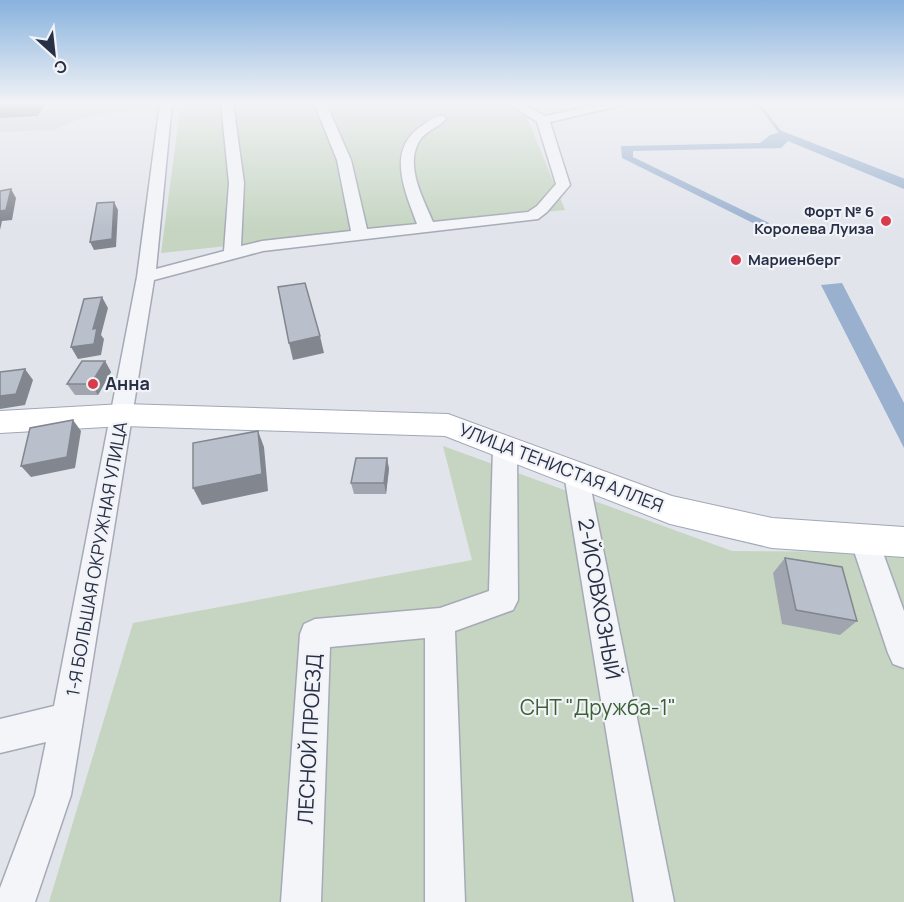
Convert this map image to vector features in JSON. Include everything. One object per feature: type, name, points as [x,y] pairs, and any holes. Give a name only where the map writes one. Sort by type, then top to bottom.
[{"type":"main road","name":"УЛИЦА ТЕНИСТАЯ АЛЛЕЯ","points":[[0,422],[123,415],[448,425],[670,510],[772,533],[904,542]]},
{"type":"street","name":"1-Я БОЛЬШАЯ ОКРУЖНАЯ УЛИЦА","points":[[15,902],[53,795],[68,720],[146,277],[161,145]]},
{"type":"street","points":[[231,145],[236,171],[237,218],[232,253]]},
{"type":"street","points":[[338,145],[344,160],[360,235]]},
{"type":"street","points":[[411,145],[406,172],[427,228]]},
{"type":"street","points":[[146,277],[262,246],[532,216],[542,209],[562,185],[550,145]]},
{"type":"street","name":"ЛЕСНОЙ ПРОЕЗД","points":[[301,902],[315,634],[440,622],[503,600],[505,446]]},
{"type":"street","name":"2-ЙСОВХОЗНЫЙ","points":[[576,474],[654,902]]},
{"type":"street","points":[[864,539],[904,654]]},
{"type":"street","points":[[440,622],[445,902]]},
{"type":"street","points":[[0,736],[68,720]]},
{"type":"green space","points":[[175,145],[538,145],[565,210],[161,253]]},
{"type":"green space","name":"СНТ \"Дружба-1\"","points":[[443,446],[732,551],[904,552],[904,902],[49,902],[133,623],[472,560]]},
{"type":"water","points":[[784,145],[781,148],[633,151],[633,157],[769,223],[765,229],[622,158],[621,146]]},
{"type":"water","points":[[798,145],[814,145],[904,180],[904,189]]},
{"type":"water","points":[[842,283],[904,403],[904,448],[821,285]]},
{"type":"building","points":[[11,189],[6,210],[0,211],[0,191]]},
{"type":"building","points":[[114,202],[112,239],[90,242],[97,203]]},
{"type":"building","points":[[305,283],[320,336],[289,343],[278,287]]},
{"type":"building","points":[[102,297],[93,329],[97,328],[94,344],[71,347],[84,299]]},
{"type":"building","points":[[82,361],[105,361],[91,384],[67,384]]},
{"type":"building","points":[[25,369],[16,394],[0,396],[0,372]]},
{"type":"building","points":[[73,420],[67,457],[21,466],[30,428]]},
{"type":"building","points":[[258,431],[262,474],[193,488],[193,443]]},
{"type":"building","points":[[356,458],[387,458],[384,483],[351,483]]},
{"type":"building","points":[[785,558],[842,567],[857,621],[796,610]]},
{"type":"waterway","points":[[814,145],[904,180]]},
{"type":"place","name":"Форт № 6 Королева Луиза","points":[[886,221]]},
{"type":"place","name":"Мариенберг","points":[[736,260]]},
{"type":"place","name":"Анна","points":[[93,384]]}]
